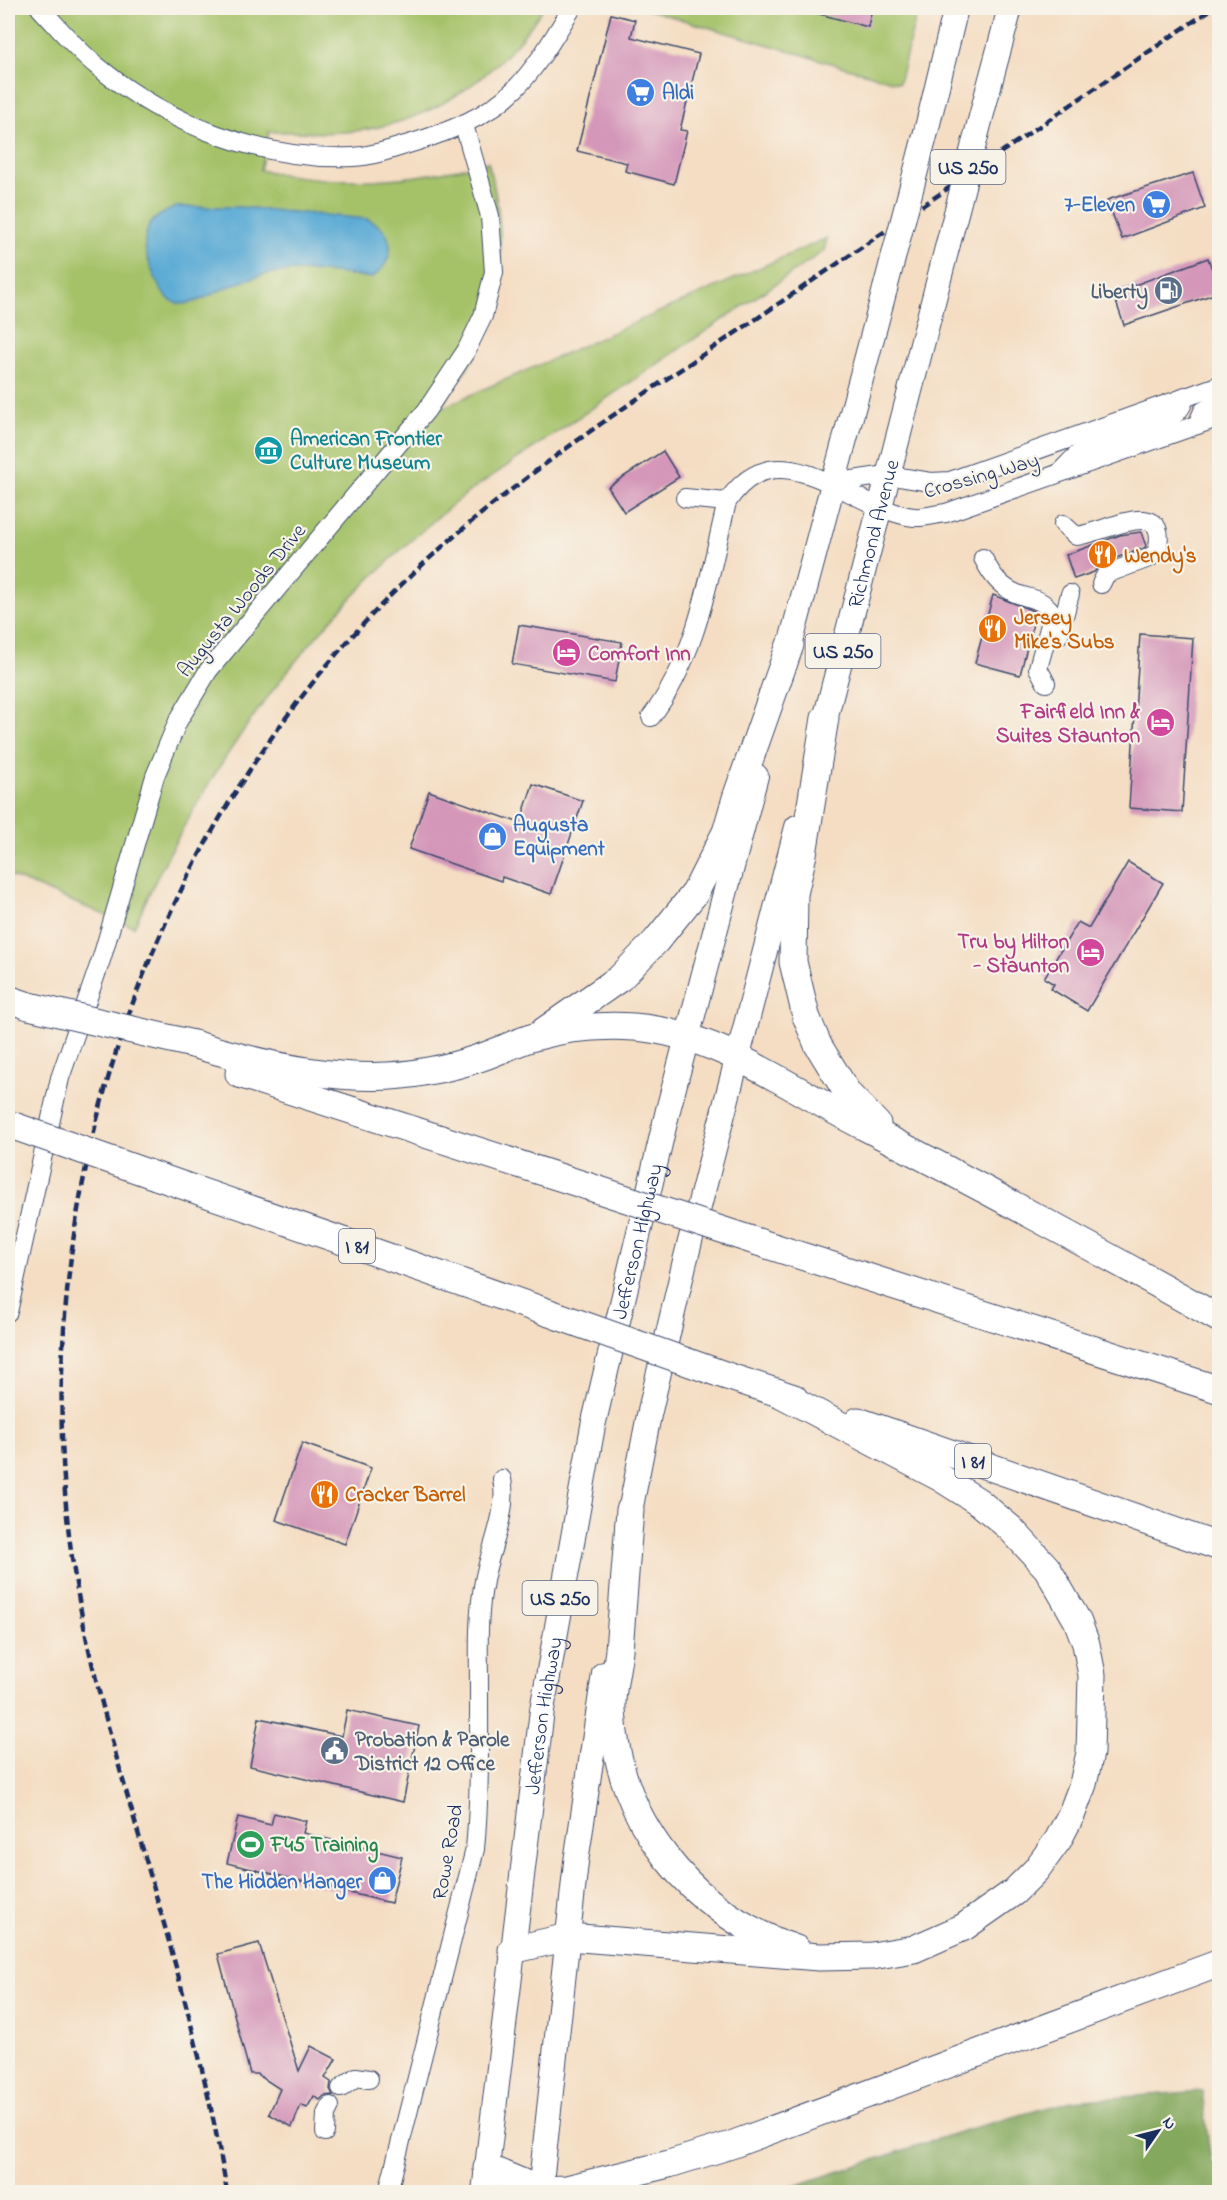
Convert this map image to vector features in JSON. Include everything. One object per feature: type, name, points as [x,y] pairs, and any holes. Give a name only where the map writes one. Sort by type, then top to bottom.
[{"type":"highway","points":[[533,1037],[620,978],[656,941],[695,893],[726,832],[790,645]]},
{"type":"highway","points":[[825,718],[803,854],[794,894],[791,938],[798,991],[818,1045],[848,1094],[867,1117],[912,1150]]},
{"type":"highway","points":[[18,1003],[191,1051],[586,1186],[1220,1390]]},
{"type":"highway","points":[[191,1051],[303,1071],[384,1076],[425,1072],[480,1058],[533,1037],[564,1031],[611,1026],[638,1027],[687,1036],[736,1058],[912,1150],[1220,1319]]},
{"type":"highway","name":"I 81","points":[[8,1124],[1220,1547]]},
{"type":"highway","points":[[512,1950],[568,1937],[819,1957],[872,1956],[914,1949],[964,1927],[1014,1892],[1036,1870],[1058,1840],[1083,1784],[1092,1722],[1092,1675],[1086,1644],[1066,1597],[1047,1568],[1010,1528],[979,1502],[941,1478],[777,1392]]},
{"type":"highway","points":[[630,1510],[612,1708],[618,1753],[637,1812],[670,1865],[691,1888],[720,1912],[780,1943],[819,1957]]},
{"type":"highway","points":[[486,2180],[540,2191],[566,2189],[669,2164],[742,2141],[1220,1963]]},
{"type":"highway","points":[[623,2193],[669,2164]]},
{"type":"main road","name":"Richmond Avenue","points":[[736,1058],[1010,8]]},
{"type":"main road","name":"US 250","points":[[687,1036],[926,132],[955,9]]},
{"type":"main road","name":"Jefferson Highway","points":[[486,2180],[542,1710],[558,1609],[592,1426],[687,1036]]},
{"type":"main road","name":"US 250","points":[[540,2191],[591,1752],[630,1510],[651,1404],[736,1058]]},
{"type":"street","points":[[40,8],[93,63],[143,99],[192,124],[264,149],[354,157],[405,145],[464,124],[514,90],[539,59],[572,8]]},
{"type":"street","name":"Augusta Woods Drive","points":[[8,1312],[60,1078],[102,957],[155,776],[178,721],[208,671],[426,411],[466,351],[483,316],[494,273],[490,216],[464,124]]},
{"type":"street","name":"Crossing Way","points":[[832,483],[887,475],[931,482],[950,481],[1220,385]]},
{"type":"street","points":[[1057,476],[1087,448],[1170,420],[1183,407],[1185,396]]},
{"type":"street","points":[[1197,425],[1203,411],[1220,401]]},
{"type":"street","name":"Crossing Way","points":[[832,483],[880,506],[914,517],[946,513],[1220,417]]},
{"type":"street","points":[[651,717],[675,682],[687,654],[727,502],[742,481],[767,469],[792,471],[832,483]]},
{"type":"street","points":[[685,498],[727,502]]},
{"type":"street","points":[[1063,524],[1076,536],[1087,535],[1138,518],[1148,519],[1156,528],[1160,538],[1157,552],[1149,558],[1106,574],[1101,584]]},
{"type":"street","points":[[983,558],[993,578],[1012,592],[1045,602],[1053,614],[1038,668],[1046,683],[1070,594]]},
{"type":"street","name":"Rowe Road","points":[[388,2193],[472,1864],[480,1802],[478,1620],[484,1578],[505,1493],[502,1479]]},
{"type":"street","points":[[341,2088],[356,2077],[369,2079]]},
{"type":"street","points":[[326,2132],[326,2114],[330,2106]]},
{"type":"green space","name":"American Frontier Culture Museum","points":[[8,8],[543,8],[507,54],[486,74],[439,106],[384,126],[355,131],[269,132],[260,170],[318,179],[403,178],[488,162],[498,210],[500,260],[498,284],[486,332],[476,354],[441,408],[827,238],[824,251],[470,491],[416,536],[365,584],[318,635],[234,744],[164,864],[134,927],[8,875]]},
{"type":"green space","points":[[642,8],[918,8],[899,83]]},
{"type":"green space","points":[[1202,2091],[1211,2164],[1219,2164],[1219,2192],[776,2192],[962,2131],[1071,2101]]},
{"type":"water","points":[[176,207],[239,207],[367,219],[384,231],[390,247],[389,255],[380,271],[371,278],[309,271],[271,273],[240,282],[194,302],[177,303],[162,292],[145,247],[148,229],[154,220]]},
{"type":"building","points":[[812,8],[872,8],[868,27],[812,12]]},
{"type":"building","name":"Aldi","points":[[611,14],[635,20],[631,37],[699,54],[680,130],[687,131],[674,184],[625,171],[627,163],[577,151]]},
{"type":"building","name":"7-Eleven","points":[[1193,173],[1205,208],[1122,239],[1107,200]]},
{"type":"building","name":"Liberty","points":[[1208,258],[1220,292],[1124,325],[1113,293]]},
{"type":"building","points":[[663,451],[679,477],[624,512],[608,487]]},
{"type":"building","name":"Wendy's","points":[[1141,532],[1146,546],[1144,548],[1102,563],[1094,572],[1074,579],[1066,555],[1120,535]]},
{"type":"building","points":[[993,595],[1036,612],[1020,675],[975,663]]},
{"type":"building","name":"Comfort Inn","points":[[519,625],[622,642],[615,682],[512,664]]},
{"type":"building","name":"Fairfield Inn & Suites Staunton","points":[[1140,634],[1193,638],[1182,812],[1129,808]]},
{"type":"building","name":"Augusta Equipment","points":[[533,784],[583,801],[551,894],[502,877],[501,881],[409,849],[429,791],[520,823]]},
{"type":"building","name":"Tru by Hilton - Staunton","points":[[1128,862],[1163,883],[1087,1011],[1051,989],[1054,984],[1044,978],[1078,922],[1089,928]]},
{"type":"building","name":"Cracker Barrel","points":[[302,1443],[371,1468],[345,1544],[276,1520]]},
{"type":"building","name":"Probation & Parole District 12 Office","points":[[347,1710],[419,1726],[403,1802],[250,1766],[259,1718],[342,1736]]},
{"type":"building","points":[[274,1813],[306,1821],[303,1833],[402,1857],[391,1903],[227,1863],[238,1817],[271,1825]]},
{"type":"building","points":[[259,1943],[299,2071],[311,2046],[336,2059],[325,2078],[331,2082],[330,2089],[333,2095],[324,2096],[320,2100],[314,2096],[307,2108],[301,2105],[292,2127],[269,2114],[280,2089],[257,2074],[250,2074],[218,1954]]},
{"type":"railway","points":[[227,2192],[209,2099],[186,2006],[114,1747],[85,1632],[67,1516],[62,1390],[70,1264],[92,1140],[127,1019],[175,903],[235,792],[308,689],[392,594],[434,554],[523,480],[617,412],[1213,8]]},
{"type":"place","name":"Aldi","points":[[641,92]]},
{"type":"place","name":"7-Eleven","points":[[1156,204]]},
{"type":"place","name":"Liberty","points":[[1169,291]]},
{"type":"place","name":"American Frontier Culture Museum","points":[[269,450]]},
{"type":"place","name":"Wendy's","points":[[1103,555]]},
{"type":"place","name":"Jersey Mike's Subs","points":[[993,629]]},
{"type":"place","name":"Comfort Inn","points":[[567,653]]},
{"type":"place","name":"Fairfield Inn & Suites Staunton","points":[[1161,723]]},
{"type":"place","name":"Augusta Equipment","points":[[492,836]]},
{"type":"place","name":"Tru by Hilton - Staunton","points":[[1090,953]]},
{"type":"place","name":"Cracker Barrel","points":[[324,1494]]},
{"type":"place","name":"Probation & Parole District 12 Office","points":[[334,1751]]},
{"type":"place","name":"F45 Training","points":[[250,1844]]},
{"type":"place","name":"The Hidden Hanger","points":[[383,1881]]}]
